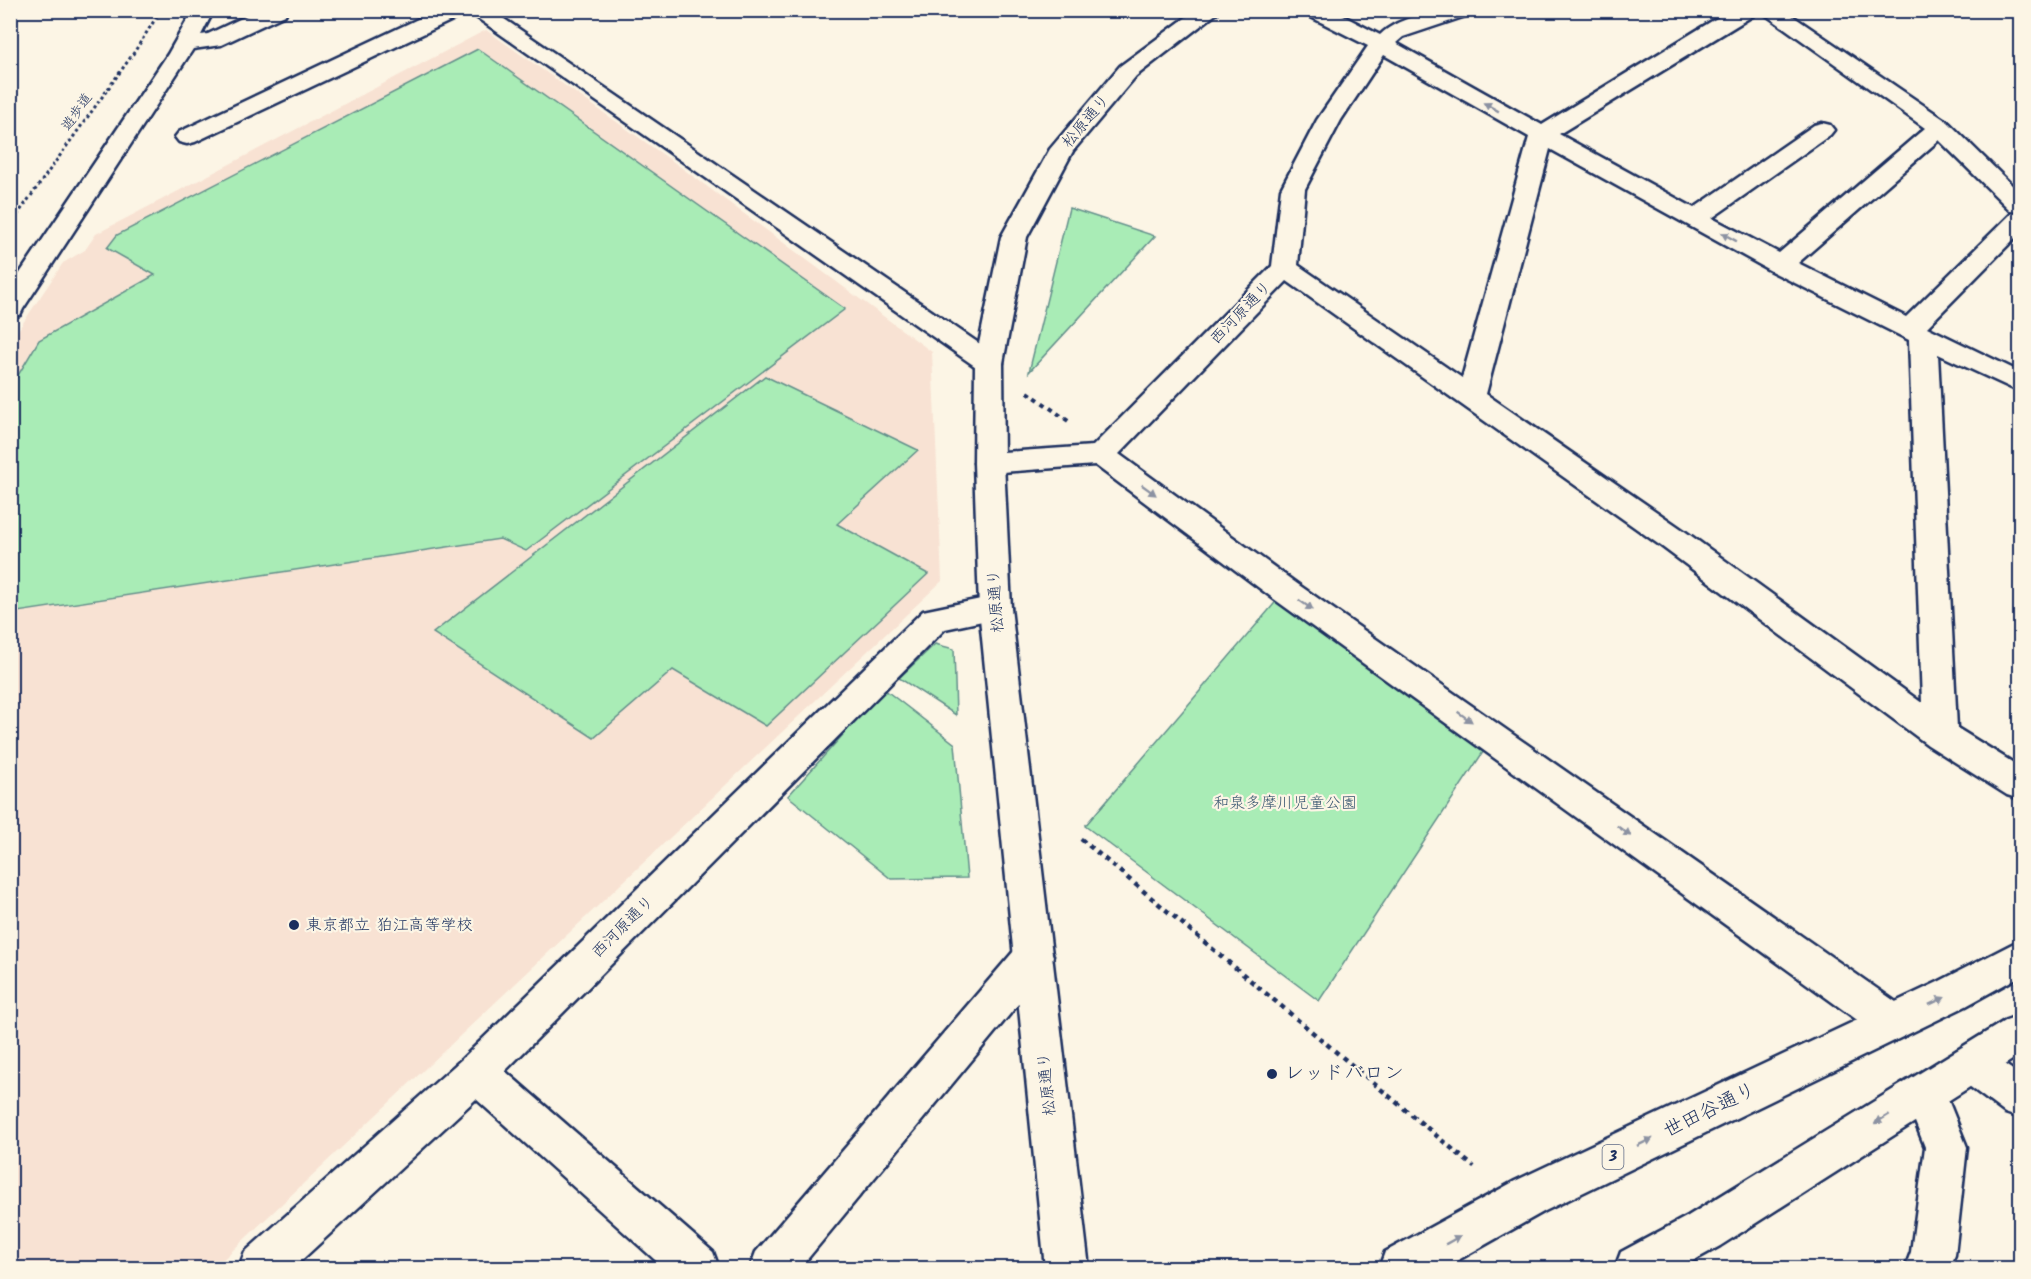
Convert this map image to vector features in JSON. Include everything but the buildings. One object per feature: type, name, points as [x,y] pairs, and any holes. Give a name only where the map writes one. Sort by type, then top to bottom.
[{"type":"street","points":[[10,309],[185,43],[204,10]]},
{"type":"street","points":[[185,43],[213,40],[277,10]]},
{"type":"street","points":[[210,151],[179,133],[455,10]]},
{"type":"street","points":[[476,10],[989,363]]},
{"type":"street","name":"松原通り","points":[[1067,1269],[995,608],[989,463],[989,363],[1014,237],[1062,150],[1128,71],[1211,10]]},
{"type":"street","points":[[1315,10],[1381,44],[1780,265],[1916,334],[2020,383]]},
{"type":"street","name":"西河原通り","points":[[1101,455],[1285,268],[1293,189],[1329,120],[1371,56],[1395,32],[1461,10]]},
{"type":"street","points":[[1471,396],[1542,135],[1746,10]]},
{"type":"street","points":[[1769,10],[1940,127],[2020,206]]},
{"type":"street","points":[[1780,265],[1940,127]]},
{"type":"street","points":[[1695,218],[1822,130]]},
{"type":"street","points":[[1940,735],[1916,334],[2020,219]]},
{"type":"street","points":[[1285,268],[1672,538],[1940,735],[2020,785]]},
{"type":"street","points":[[989,463],[1101,455],[1285,591],[1892,1022]]},
{"type":"street","name":"西河原通り","points":[[261,1269],[476,1072],[935,619],[995,608]]},
{"type":"street","points":[[772,1269],[1034,956]]},
{"type":"street","name":"世田谷通り","points":[[1401,1269],[1530,1196],[1952,994],[2020,957]]},
{"type":"street","points":[[1636,1269],[1704,1231],[2020,1033]]},
{"type":"street","points":[[1971,1064],[2020,1100]]},
{"type":"street","points":[[476,1072],[678,1263]]},
{"type":"street","points":[[1925,1094],[1946,1147],[1933,1256],[1927,1269]]},
{"type":"path","name":"遊歩道","points":[[10,225],[133,54],[161,10]]},
{"type":"path","points":[[989,363],[1095,440],[1101,455]]},
{"type":"path","points":[[1081,839],[1474,1167]]},
{"type":"shaded area","name":"東京都立 狛江高等学校","points":[[486,30],[675,163],[932,352],[942,581],[214,1268],[11,1268],[11,341],[63,263],[85,250],[96,234]]},
{"type":"green space","points":[[478,49],[845,309],[526,551],[500,539],[11,613],[11,387],[39,340],[155,275],[107,248],[117,235]]},
{"type":"green space","points":[[1069,208],[1155,236],[1029,372]]},
{"type":"green space","points":[[765,376],[918,450],[837,524],[928,574],[766,726],[673,670],[594,738],[433,633]]},
{"type":"green space","name":"和泉多摩川児童公園","points":[[1285,591],[1493,737],[1319,1001],[1085,826]]},
{"type":"green space","points":[[935,644],[954,649],[956,715],[899,678]]},
{"type":"green space","points":[[884,689],[955,744],[967,878],[891,879],[788,796]]},
{"type":"place","name":"東京都立 狛江高等学校","points":[[294,925]]},
{"type":"place","name":"レッドバロン","points":[[1272,1074]]}]
